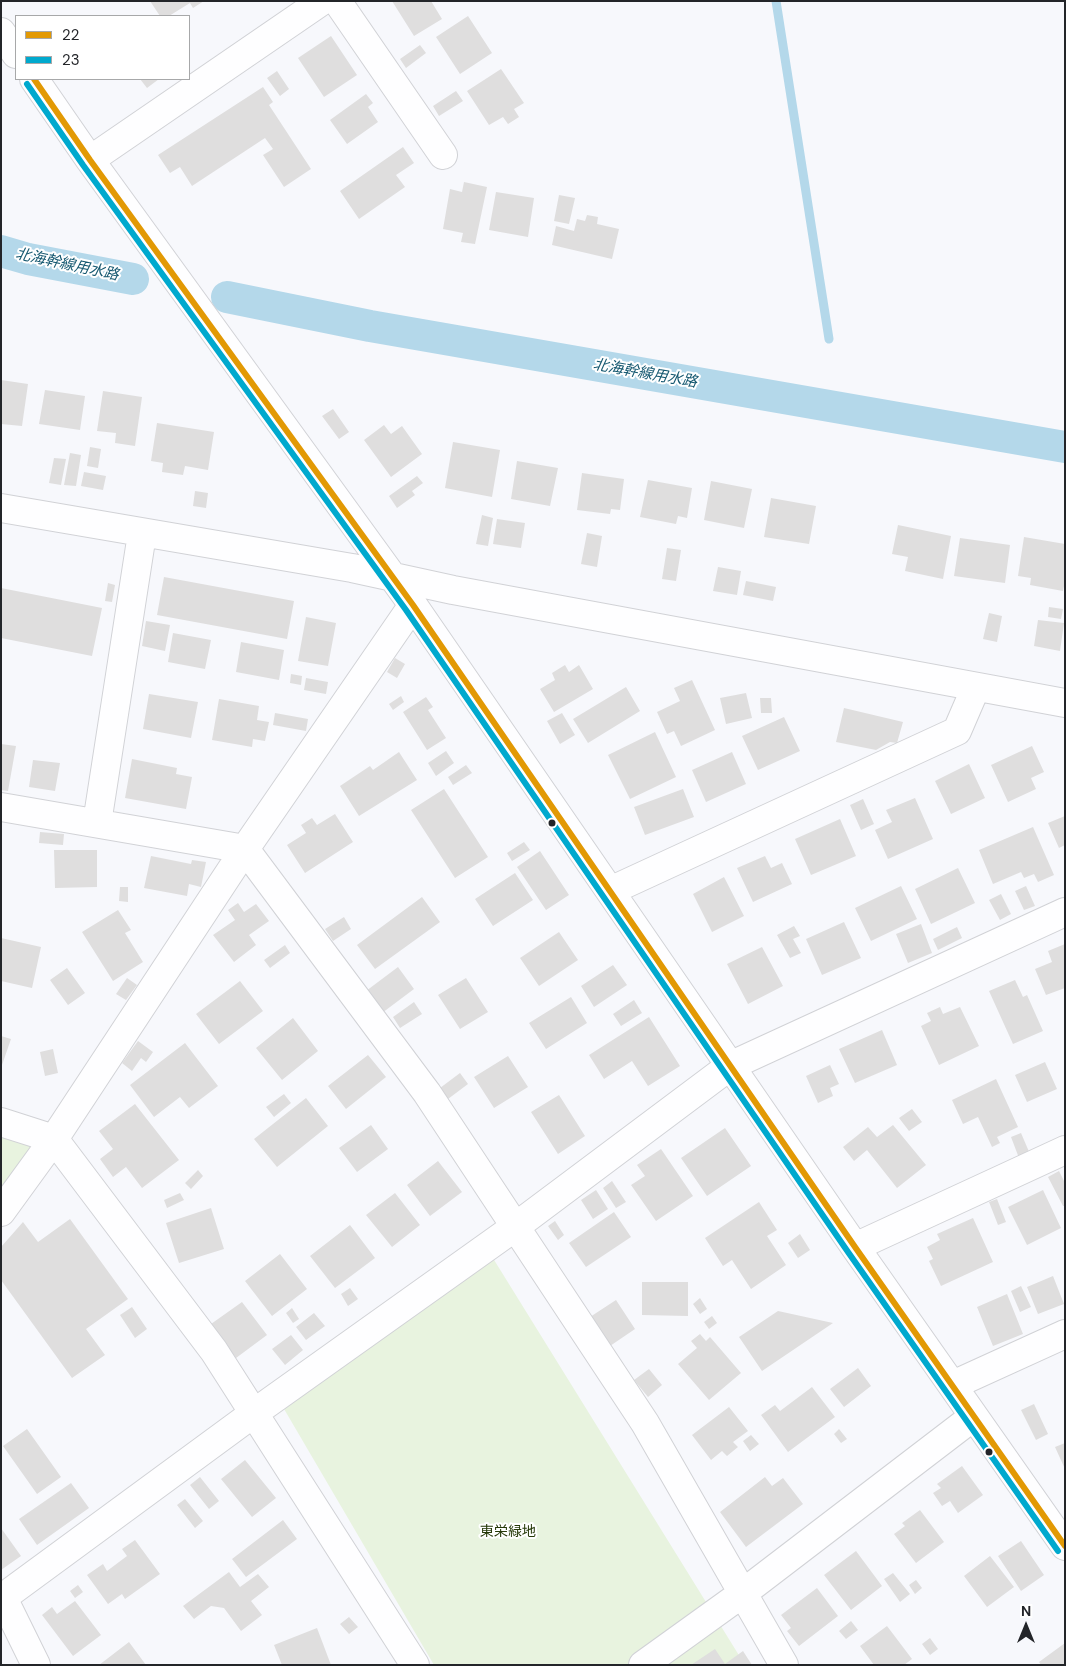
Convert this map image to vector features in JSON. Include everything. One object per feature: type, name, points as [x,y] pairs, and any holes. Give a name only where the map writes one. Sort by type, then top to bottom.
[{"type":"street","points":[[90,160],[322,1]]},
{"type":"street","points":[[337,1],[443,155]]},
{"type":"street","points":[[1,32],[15,53]]},
{"type":"street","points":[[35,80],[90,160],[413,605],[973,1418],[1060,1531]]},
{"type":"street","points":[[1,508],[142,534],[352,568],[463,592],[1065,704]]},
{"type":"street","points":[[98,823],[142,534]]},
{"type":"street","points":[[1,1212],[54,1139],[245,849],[413,605]]},
{"type":"street","points":[[610,891],[957,731],[976,687]]},
{"type":"street","points":[[1,807],[245,849],[427,1093],[644,1423],[784,1665]]},
{"type":"street","points":[[36,1665],[2,1599],[254,1413],[515,1227],[730,1066],[1065,912]]},
{"type":"street","points":[[1,1122],[54,1139],[214,1351],[415,1665]]},
{"type":"street","points":[[855,1247],[1065,1150]]},
{"type":"street","points":[[952,1385],[1065,1334]]},
{"type":"street","points":[[643,1665],[743,1593],[973,1418]]},
{"type":"green space","points":[[1,1136],[35,1146],[1,1193]]},
{"type":"green space","name":"東栄緑地","points":[[491,1255],[745,1665],[434,1665],[277,1397]]},
{"type":"building","points":[[150,1],[204,1],[193,8],[190,3],[171,15],[159,15]]},
{"type":"building","points":[[392,1],[431,1],[442,19],[414,36]]},
{"type":"building","points":[[468,16],[492,53],[460,74],[436,37]]},
{"type":"building","points":[[331,36],[357,75],[324,97],[298,58]]},
{"type":"building","points":[[420,45],[426,53],[406,68],[400,59]]},
{"type":"building","points":[[501,69],[524,103],[514,109],[519,117],[508,124],[503,117],[489,125],[467,91]]},
{"type":"building","points":[[277,71],[289,89],[280,96],[267,78]]},
{"type":"building","points":[[141,80],[158,80],[147,88]]},
{"type":"building","points":[[263,87],[273,102],[269,105],[311,169],[284,187],[263,155],[273,149],[265,138],[192,186],[180,167],[170,173],[158,155]]},
{"type":"building","points":[[456,91],[463,101],[439,116],[433,106]]},
{"type":"building","points":[[366,94],[373,103],[368,107],[378,122],[347,144],[330,120]]},
{"type":"building","points":[[403,147],[414,163],[396,175],[405,187],[359,219],[340,191]]},
{"type":"building","points":[[464,182],[487,187],[475,244],[461,242],[463,233],[443,229],[450,189],[462,192]]},
{"type":"building","points":[[496,192],[534,198],[528,237],[489,230]]},
{"type":"building","points":[[559,195],[575,198],[569,224],[554,221]]},
{"type":"building","points":[[587,215],[598,217],[597,224],[619,229],[612,259],[552,245],[556,226],[574,231],[577,219],[585,221]]},
{"type":"building","points":[[1,380],[28,384],[22,426],[1,424]]},
{"type":"building","points":[[45,390],[85,396],[80,430],[39,424]]},
{"type":"building","points":[[103,391],[142,397],[135,446],[115,443],[116,433],[97,431]]},
{"type":"building","points":[[333,409],[349,432],[339,439],[322,416]]},
{"type":"building","points":[[157,423],[214,432],[208,470],[185,466],[183,475],[162,472],[163,463],[151,461]]},
{"type":"building","points":[[384,425],[391,434],[402,426],[422,454],[391,477],[364,440]]},
{"type":"building","points":[[453,442],[500,450],[492,497],[445,488]]},
{"type":"building","points":[[90,447],[101,449],[98,468],[87,466]]},
{"type":"building","points":[[70,453],[81,455],[76,486],[64,485]]},
{"type":"building","points":[[54,458],[66,459],[61,485],[49,483]]},
{"type":"building","points":[[517,461],[558,468],[550,506],[511,499]]},
{"type":"building","points":[[84,472],[106,476],[103,490],[81,486]]},
{"type":"building","points":[[582,473],[624,479],[620,510],[611,509],[610,514],[577,510]]},
{"type":"building","points":[[417,476],[423,483],[412,491],[415,495],[397,508],[389,496]]},
{"type":"building","points":[[648,480],[692,488],[687,518],[678,516],[676,524],[640,517]]},
{"type":"building","points":[[711,481],[752,489],[744,528],[704,520]]},
{"type":"building","points":[[195,491],[208,493],[206,508],[193,506]]},
{"type":"building","points":[[771,498],[816,506],[809,544],[764,537]]},
{"type":"building","points":[[482,515],[493,518],[488,546],[476,544]]},
{"type":"building","points":[[497,519],[525,523],[521,548],[493,544]]},
{"type":"building","points":[[898,525],[951,536],[943,579],[905,571],[908,557],[892,554]]},
{"type":"building","points":[[587,533],[602,536],[597,567],[581,564]]},
{"type":"building","points":[[1024,537],[1065,544],[1065,581],[1063,591],[1030,585],[1031,578],[1018,576]]},
{"type":"building","points":[[960,538],[1010,545],[1005,583],[954,576]]},
{"type":"building","points":[[667,548],[681,550],[676,581],[662,579]]},
{"type":"building","points":[[718,567],[741,571],[737,595],[713,591]]},
{"type":"building","points":[[164,577],[294,601],[287,639],[157,615]]},
{"type":"building","points":[[746,581],[776,587],[773,601],[743,595]]},
{"type":"building","points":[[108,583],[115,585],[112,602],[105,601]]},
{"type":"building","points":[[1,588],[102,608],[92,656],[1,638]]},
{"type":"building","points":[[1049,607],[1063,609],[1061,619],[1048,617]]},
{"type":"building","points":[[989,613],[1002,616],[997,642],[983,639]]},
{"type":"building","points":[[306,617],[336,623],[328,666],[298,661]]},
{"type":"building","points":[[1038,620],[1064,623],[1060,651],[1034,646]]},
{"type":"building","points":[[146,621],[170,625],[165,651],[142,646]]},
{"type":"building","points":[[173,633],[211,640],[205,669],[168,662]]},
{"type":"building","points":[[241,642],[284,650],[279,680],[236,672]]},
{"type":"building","points":[[395,658],[405,664],[397,678],[387,672]]},
{"type":"building","points":[[565,665],[569,672],[579,665],[593,689],[554,712],[540,689],[555,680],[552,673]]},
{"type":"building","points":[[291,674],[302,676],[301,685],[290,683]]},
{"type":"building","points":[[306,678],[328,682],[326,694],[304,690]]},
{"type":"building","points":[[692,680],[715,730],[681,746],[674,731],[667,734],[657,712],[680,701],[674,688]]},
{"type":"building","points":[[626,687],[640,711],[588,743],[573,719]]},
{"type":"building","points":[[746,693],[752,718],[726,724],[720,698]]},
{"type":"building","points":[[149,694],[198,702],[191,738],[143,729]]},
{"type":"building","points":[[401,696],[404,702],[393,710],[389,704]]},
{"type":"building","points":[[426,697],[433,707],[428,710],[446,738],[427,750],[403,712]]},
{"type":"building","points":[[760,698],[771,698],[772,713],[761,713]]},
{"type":"building","points":[[219,699],[259,706],[257,720],[269,722],[265,741],[253,739],[252,747],[212,740]]},
{"type":"building","points":[[844,708],[903,722],[897,743],[890,742],[876,750],[836,742]]},
{"type":"building","points":[[275,713],[308,719],[306,731],[273,725]]},
{"type":"building","points":[[562,713],[575,735],[560,744],[547,721]]},
{"type":"building","points":[[784,717],[800,751],[758,770],[742,736]]},
{"type":"building","points":[[655,732],[676,777],[630,799],[608,755]]},
{"type":"building","points":[[1,744],[16,746],[8,791],[1,790]]},
{"type":"building","points":[[1032,746],[1044,772],[1031,778],[1036,789],[1008,802],[991,765]]},
{"type":"building","points":[[446,751],[454,763],[436,776],[428,763]]},
{"type":"building","points":[[399,752],[417,780],[359,816],[340,786],[370,766],[373,770]]},
{"type":"building","points":[[732,752],[746,784],[706,802],[692,770]]},
{"type":"building","points":[[132,759],[177,768],[176,774],[192,777],[186,809],[125,798]]},
{"type":"building","points":[[33,760],[60,763],[55,791],[29,787]]},
{"type":"building","points":[[969,764],[985,798],[951,814],[935,781]]},
{"type":"building","points":[[466,765],[472,773],[453,785],[448,777]]},
{"type":"building","points":[[444,789],[488,857],[455,878],[411,810]]},
{"type":"building","points":[[683,789],[694,817],[645,835],[634,807]]},
{"type":"building","points":[[915,798],[933,839],[888,859],[875,830],[892,822],[886,810]]},
{"type":"building","points":[[863,799],[874,824],[861,830],[850,805]]},
{"type":"building","points":[[335,814],[353,842],[305,873],[287,845],[306,833],[301,825],[312,818],[317,825]]},
{"type":"building","points":[[1065,816],[1065,845],[1059,848],[1048,823]]},
{"type":"building","points":[[840,819],[856,856],[811,875],[795,839]]},
{"type":"building","points":[[1033,827],[1054,875],[1038,882],[1034,874],[1024,878],[1021,872],[993,884],[979,850]]},
{"type":"building","points":[[40,832],[64,834],[63,845],[39,843]]},
{"type":"building","points":[[524,842],[530,850],[512,861],[507,853]]},
{"type":"building","points":[[54,850],[97,850],[97,887],[55,888]]},
{"type":"building","points":[[540,851],[569,895],[546,910],[517,867]]},
{"type":"building","points":[[151,856],[191,864],[192,860],[206,862],[201,887],[189,884],[187,896],[144,888]]},
{"type":"building","points":[[765,856],[771,868],[782,863],[792,884],[753,902],[737,868]]},
{"type":"building","points":[[958,868],[975,903],[931,924],[915,889]]},
{"type":"building","points":[[515,873],[533,900],[493,926],[475,899]]},
{"type":"building","points":[[724,877],[744,916],[712,932],[693,894]]},
{"type":"building","points":[[901,886],[917,919],[871,941],[855,908]]},
{"type":"building","points":[[1026,886],[1035,906],[1024,910],[1015,891]]},
{"type":"building","points":[[120,887],[128,887],[128,902],[119,901]]},
{"type":"building","points":[[1001,894],[1011,914],[1000,920],[989,900]]},
{"type":"building","points":[[422,897],[440,922],[375,969],[357,945]]},
{"type":"building","points":[[238,903],[244,912],[256,904],[269,921],[249,935],[256,945],[234,962],[213,935],[235,920],[228,910]]},
{"type":"building","points":[[118,910],[131,930],[125,933],[143,962],[113,981],[82,932]]},
{"type":"building","points":[[344,917],[351,929],[333,941],[325,929]]},
{"type":"building","points":[[844,922],[861,958],[822,975],[806,939]]},
{"type":"building","points":[[921,924],[932,953],[908,963],[896,934]]},
{"type":"building","points":[[794,926],[800,936],[793,939],[801,953],[790,958],[777,935]]},
{"type":"building","points":[[957,927],[962,938],[938,950],[933,939]]},
{"type":"building","points":[[559,932],[578,960],[539,986],[520,958]]},
{"type":"building","points":[[1,938],[41,947],[32,988],[1,981]]},
{"type":"building","points":[[1065,944],[1065,988],[1046,995],[1035,969],[1052,962],[1048,951]]},
{"type":"building","points":[[285,945],[290,953],[270,968],[264,960]]},
{"type":"building","points":[[762,947],[783,986],[748,1004],[727,964]]},
{"type":"building","points":[[613,965],[627,985],[594,1007],[581,986]]},
{"type":"building","points":[[398,967],[414,989],[382,1013],[366,991]]},
{"type":"building","points":[[67,968],[85,993],[68,1005],[50,980]]},
{"type":"building","points":[[127,978],[137,985],[126,1000],[116,994]]},
{"type":"building","points":[[466,978],[488,1012],[460,1029],[438,995]]},
{"type":"building","points":[[1015,980],[1023,997],[1027,995],[1043,1031],[1013,1044],[989,991]]},
{"type":"building","points":[[240,981],[263,1011],[219,1044],[196,1014]]},
{"type":"building","points":[[571,997],[587,1023],[546,1049],[529,1023]]},
{"type":"building","points":[[634,1000],[642,1013],[621,1026],[613,1014]]},
{"type":"building","points":[[414,1002],[422,1014],[400,1028],[393,1017]]},
{"type":"building","points":[[940,1007],[943,1014],[960,1007],[979,1046],[939,1065],[921,1026],[931,1021],[927,1013]]},
{"type":"building","points":[[649,1017],[680,1066],[648,1086],[632,1061],[604,1079],[589,1055]]},
{"type":"building","points":[[293,1018],[318,1051],[282,1080],[256,1048]]},
{"type":"building","points":[[882,1030],[897,1065],[855,1083],[839,1049]]},
{"type":"building","points":[[1,1036],[11,1039],[2,1065],[1,1065]]},
{"type":"building","points":[[138,1041],[153,1052],[146,1062],[141,1058],[132,1071],[122,1063]]},
{"type":"building","points":[[185,1043],[218,1086],[189,1108],[180,1097],[154,1117],[130,1085]]},
{"type":"building","points":[[53,1049],[58,1073],[45,1076],[40,1052]]},
{"type":"building","points":[[368,1055],[386,1077],[346,1109],[328,1086]]},
{"type":"building","points":[[508,1056],[528,1087],[494,1108],[474,1077]]},
{"type":"building","points":[[1045,1062],[1057,1089],[1027,1102],[1015,1075]]},
{"type":"building","points":[[830,1065],[839,1084],[830,1088],[833,1096],[818,1103],[806,1076]]},
{"type":"building","points":[[460,1073],[468,1084],[444,1102],[436,1091]]},
{"type":"building","points":[[996,1079],[1018,1127],[997,1137],[1000,1143],[992,1147],[978,1117],[963,1124],[952,1100]]},
{"type":"building","points":[[284,1094],[291,1103],[274,1117],[266,1107]]},
{"type":"building","points":[[559,1095],[585,1136],[558,1154],[531,1112]]},
{"type":"building","points":[[306,1098],[328,1126],[277,1167],[254,1139]]},
{"type":"building","points":[[135,1104],[179,1160],[142,1188],[126,1167],[113,1177],[100,1159],[113,1149],[99,1131]]},
{"type":"building","points":[[912,1109],[922,1122],[909,1131],[899,1118]]},
{"type":"building","points":[[371,1125],[388,1149],[357,1172],[339,1148]]},
{"type":"building","points":[[893,1125],[926,1165],[897,1188],[867,1150],[854,1161],[843,1147],[868,1127],[877,1137]]},
{"type":"building","points":[[725,1128],[751,1166],[707,1196],[681,1158]]},
{"type":"building","points":[[1021,1133],[1030,1154],[1019,1158],[1011,1137]]},
{"type":"building","points":[[661,1149],[693,1196],[656,1221],[631,1185],[645,1176],[637,1165]]},
{"type":"building","points":[[438,1161],[462,1192],[430,1216],[407,1185]]},
{"type":"building","points":[[198,1170],[203,1176],[191,1189],[185,1183]]},
{"type":"building","points":[[1059,1171],[1065,1183],[1065,1206],[1063,1206],[1048,1177]]},
{"type":"building","points":[[612,1181],[626,1202],[616,1208],[603,1188]]},
{"type":"building","points":[[596,1190],[608,1209],[593,1219],[581,1200]]},
{"type":"building","points":[[1043,1190],[1061,1228],[1027,1245],[1008,1207]]},
{"type":"building","points":[[180,1193],[184,1200],[167,1208],[164,1200]]},
{"type":"building","points":[[395,1193],[420,1225],[392,1247],[366,1215]]},
{"type":"building","points":[[997,1199],[1006,1222],[998,1225],[989,1202]]},
{"type":"building","points":[[759,1202],[777,1230],[767,1236],[786,1265],[751,1289],[732,1260],[723,1266],[705,1238]]},
{"type":"building","points":[[211,1208],[224,1249],[179,1263],[166,1223]]},
{"type":"building","points":[[614,1212],[631,1237],[586,1267],[569,1243]]},
{"type":"building","points":[[973,1218],[993,1262],[941,1286],[929,1261],[933,1259],[927,1247],[940,1240],[937,1234]]},
{"type":"building","points":[[70,1219],[128,1299],[86,1329],[105,1355],[72,1378],[1,1280],[1,1247],[23,1222],[38,1242]]},
{"type":"building","points":[[555,1221],[564,1235],[558,1240],[548,1226]]},
{"type":"building","points":[[350,1225],[375,1258],[335,1288],[310,1256]]},
{"type":"building","points":[[800,1234],[810,1250],[798,1258],[788,1243]]},
{"type":"building","points":[[280,1254],[307,1289],[272,1316],[245,1281]]},
{"type":"building","points":[[1053,1276],[1064,1304],[1038,1314],[1027,1287]]},
{"type":"building","points":[[642,1282],[688,1282],[688,1316],[642,1315]]},
{"type":"building","points":[[1021,1286],[1031,1307],[1020,1312],[1011,1291]]},
{"type":"building","points":[[350,1288],[358,1299],[348,1306],[341,1294]]},
{"type":"building","points":[[1007,1294],[1023,1334],[993,1346],[977,1307]]},
{"type":"building","points":[[700,1298],[707,1309],[700,1314],[693,1304]]},
{"type":"building","points":[[616,1300],[635,1329],[610,1346],[590,1317]]},
{"type":"building","points":[[242,1302],[267,1335],[236,1358],[211,1324]]},
{"type":"building","points":[[132,1307],[147,1329],[135,1338],[120,1315]]},
{"type":"building","points":[[292,1308],[299,1319],[293,1323],[286,1313]]},
{"type":"building","points":[[778,1311],[833,1323],[762,1371],[739,1337]]},
{"type":"building","points":[[314,1313],[325,1326],[306,1340],[296,1327]]},
{"type":"building","points":[[712,1316],[717,1323],[709,1329],[704,1322]]},
{"type":"building","points":[[700,1334],[706,1341],[710,1337],[741,1373],[709,1400],[678,1364],[697,1348],[691,1341]]},
{"type":"building","points":[[291,1335],[303,1350],[285,1365],[272,1349]]},
{"type":"building","points":[[858,1368],[871,1386],[844,1407],[830,1389]]},
{"type":"building","points":[[649,1369],[662,1385],[648,1397],[634,1380]]},
{"type":"building","points":[[812,1387],[835,1417],[788,1452],[761,1415],[775,1405],[780,1411]]},
{"type":"building","points":[[1034,1404],[1048,1434],[1036,1440],[1021,1410]]},
{"type":"building","points":[[729,1407],[748,1431],[733,1442],[738,1447],[727,1456],[722,1451],[711,1460],[692,1435]]},
{"type":"building","points":[[27,1429],[61,1477],[37,1494],[3,1446]]},
{"type":"building","points":[[839,1429],[847,1439],[841,1443],[834,1434]]},
{"type":"building","points":[[751,1435],[759,1444],[750,1451],[743,1441]]},
{"type":"building","points":[[1065,1443],[1065,1469],[1055,1447]]},
{"type":"building","points":[[245,1460],[276,1498],[252,1517],[221,1479]]},
{"type":"building","points":[[962,1466],[983,1495],[958,1513],[950,1501],[942,1506],[933,1493],[941,1488],[937,1484]]},
{"type":"building","points":[[200,1477],[219,1501],[209,1509],[190,1485]]},
{"type":"building","points":[[765,1477],[772,1486],[783,1478],[803,1504],[746,1547],[720,1512]]},
{"type":"building","points":[[71,1483],[89,1508],[37,1545],[19,1519]]},
{"type":"building","points":[[185,1499],[203,1521],[195,1528],[177,1505]]},
{"type":"building","points":[[920,1510],[944,1542],[916,1563],[894,1534],[905,1526],[902,1523]]},
{"type":"building","points":[[283,1520],[297,1539],[246,1577],[232,1559]]},
{"type":"building","points":[[1,1528],[21,1556],[1,1570]]},
{"type":"building","points":[[135,1540],[160,1574],[125,1599],[122,1594],[108,1604],[87,1575],[103,1564],[107,1571],[127,1556],[122,1549]]},
{"type":"building","points":[[1021,1541],[1044,1575],[1021,1591],[998,1556]]},
{"type":"building","points":[[856,1551],[882,1586],[851,1610],[824,1575]]},
{"type":"building","points":[[990,1556],[1014,1587],[987,1607],[964,1576]]},
{"type":"building","points":[[229,1572],[240,1587],[258,1574],[269,1587],[251,1601],[262,1615],[241,1631],[224,1608],[211,1606],[194,1619],[183,1606]]},
{"type":"building","points":[[893,1573],[910,1594],[900,1602],[884,1579]]},
{"type":"building","points":[[916,1580],[922,1588],[915,1594],[909,1585]]},
{"type":"building","points":[[78,1585],[83,1592],[75,1598],[70,1591]]},
{"type":"building","points":[[817,1588],[838,1616],[799,1646],[787,1631],[791,1628],[781,1615]]},
{"type":"building","points":[[75,1601],[101,1635],[73,1656],[42,1615],[52,1607],[57,1614]]},
{"type":"building","points":[[349,1617],[358,1627],[349,1634],[340,1624]]},
{"type":"building","points":[[851,1621],[858,1630],[846,1639],[839,1631]]},
{"type":"building","points":[[887,1626],[912,1659],[904,1665],[874,1665],[860,1646]]},
{"type":"building","points":[[317,1628],[331,1665],[282,1665],[274,1645]]},
{"type":"building","points":[[930,1638],[938,1649],[930,1655],[922,1644]]},
{"type":"building","points":[[129,1642],[146,1665],[99,1665]]},
{"type":"building","points":[[1065,1643],[1065,1665],[1041,1665],[1039,1662]]},
{"type":"building","points":[[715,1649],[725,1664],[743,1651],[752,1665],[691,1665]]},
{"type":"waterway","points":[[776,1],[829,339]]},
{"type":"waterway","name":"北海幹線用水路","points":[[1,251],[28,259],[133,279]]},
{"type":"waterway","name":"北海幹線用水路","points":[[227,297],[370,326],[1065,447]]},
{"type":"transit line","name":"22","points":[[35,80],[90,160],[413,605],[855,1247],[1065,1546]]},
{"type":"transit line","name":"23","points":[[27,84],[83,165],[406,610],[848,1252],[1058,1551]]}]
